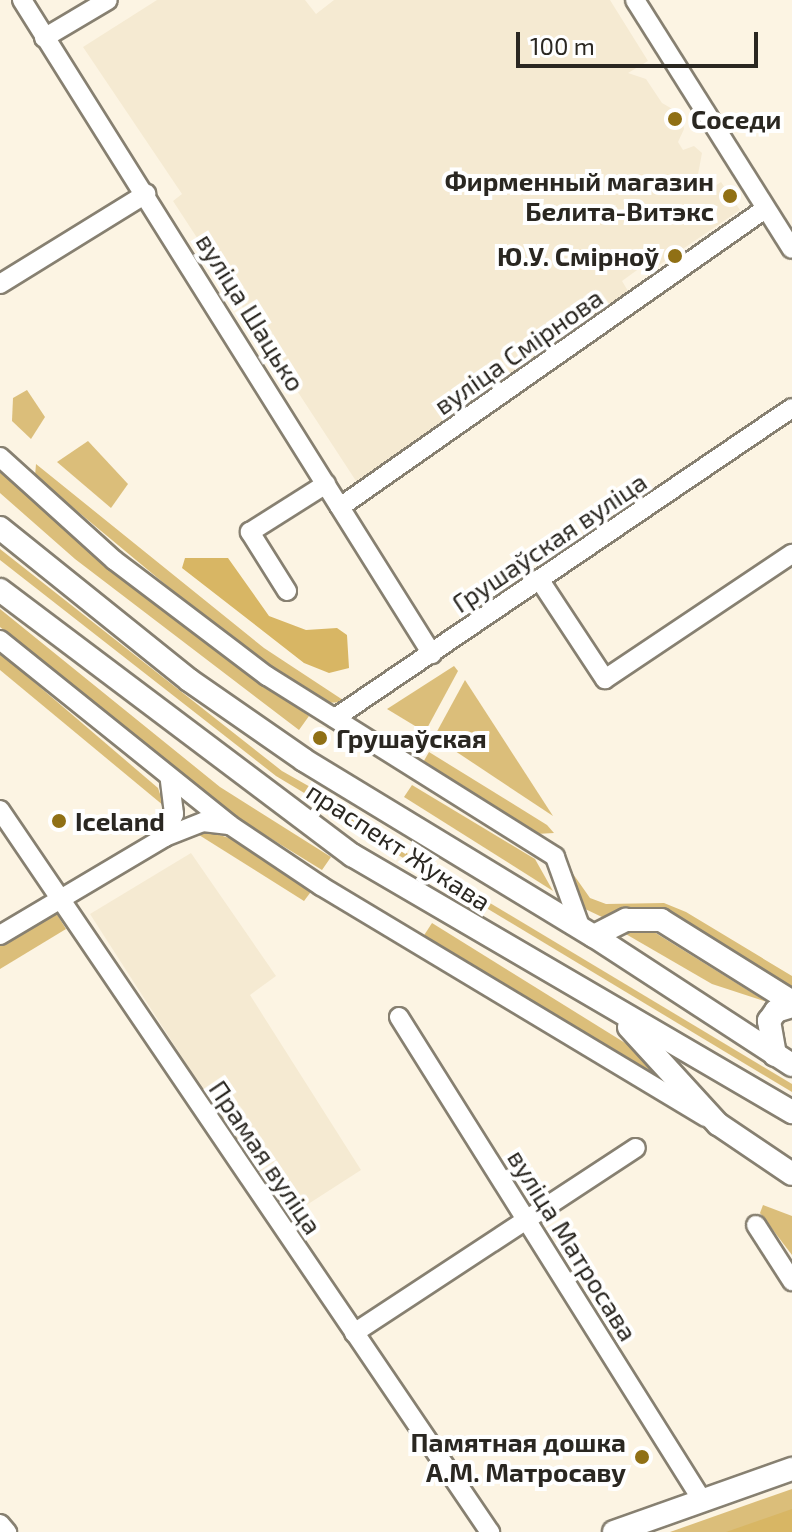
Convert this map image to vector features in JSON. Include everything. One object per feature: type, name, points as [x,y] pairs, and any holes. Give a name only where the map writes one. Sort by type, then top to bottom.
[{"type":"main road","name":"праспект Жукава","points":[[0,528],[75,592],[265,733],[588,933],[783,1060]]},
{"type":"main road","name":"праспект Жукава","points":[[0,590],[352,855],[792,1112]]},
{"type":"main road","points":[[588,933],[626,920],[661,920],[792,1004]]},
{"type":"main road","points":[[783,1060],[769,1021],[776,1011],[792,1004]]},
{"type":"main road","points":[[615,1011],[718,1124],[792,1174]]},
{"type":"main road","points":[[718,1124],[705,1101],[707,1089],[718,1085],[751,1088]]},
{"type":"main road","points":[[614,1532],[792,1469]]},
{"type":"street","name":"вуліца Шацько","points":[[22,0],[432,654]]},
{"type":"street","points":[[44,38],[108,0]]},
{"type":"street","points":[[635,0],[792,249]]},
{"type":"street","points":[[0,284],[146,194]]},
{"type":"street","name":"вуліца Смірнова","points":[[340,507],[765,209]]},
{"type":"street","name":"Грушаўская вуліца","points":[[335,718],[792,408]]},
{"type":"street","points":[[0,457],[114,560],[192,622],[335,718],[555,857],[588,933]]},
{"type":"street","points":[[287,591],[250,532],[326,484]]},
{"type":"street","points":[[539,579],[605,679],[792,554]]},
{"type":"street","points":[[0,640],[230,825],[321,886],[718,1124]]},
{"type":"street","points":[[165,837],[174,814],[170,779]]},
{"type":"street","name":"Прамая вуліца","points":[[0,810],[490,1532]]},
{"type":"street","points":[[0,935],[165,837],[203,822],[230,825]]},
{"type":"street","name":"вуліца Матросава","points":[[399,1017],[702,1500]]},
{"type":"street","points":[[354,1333],[636,1148]]},
{"type":"street","points":[[756,1225],[792,1281]]},
{"type":"street","points":[[0,1524],[7,1532]]},
{"type":"shaded area","points":[[157,0],[305,0],[316,14],[334,0],[610,0],[648,61],[628,73],[646,79],[662,103],[681,114],[684,129],[678,142],[683,150],[694,146],[702,153],[696,185],[703,194],[721,182],[740,210],[649,272],[644,265],[622,281],[631,296],[595,319],[581,300],[561,314],[576,335],[358,484],[173,201],[182,194],[83,47]]},
{"type":"shaded area","points":[[27,390],[45,417],[31,439],[12,421],[13,398]]},
{"type":"shaded area","points":[[88,441],[128,484],[111,508],[57,462]]},
{"type":"shaded area","points":[[36,464],[264,648],[346,702],[324,703],[237,644],[35,476]]},
{"type":"shaded area","points":[[0,470],[155,605],[309,716],[299,730],[75,559],[0,493]]},
{"type":"shaded area","points":[[0,549],[282,771],[365,818],[359,826],[276,776],[0,560]]},
{"type":"shaded area","points":[[185,558],[228,558],[269,616],[306,630],[337,628],[347,635],[349,668],[329,673],[304,663],[182,568]]},
{"type":"shaded area","points":[[0,609],[220,787],[331,857],[322,870],[205,798],[0,627]]},
{"type":"shaded area","points":[[0,653],[158,788],[164,806],[0,670]]},
{"type":"shaded area","points":[[454,666],[458,671],[425,732],[387,709]]},
{"type":"shaded area","points":[[465,680],[553,816],[434,737]]},
{"type":"shaded area","points":[[429,752],[547,825],[554,833],[536,834],[421,766]]},
{"type":"shaded area","points":[[412,785],[535,859],[553,891],[404,797]]},
{"type":"shaded area","points":[[206,831],[236,840],[313,889],[304,901],[199,835]]},
{"type":"shaded area","points":[[373,833],[792,1084],[792,1092],[370,838]]},
{"type":"shaded area","points":[[191,853],[276,976],[250,995],[361,1170],[288,1217],[281,1216],[213,1113],[216,1110],[90,914]]},
{"type":"shaded area","points":[[559,854],[590,898],[606,904],[664,903],[686,912],[792,976],[792,994],[628,910],[602,917],[581,907]]},
{"type":"shaded area","points":[[55,911],[66,929],[0,969],[0,944]]},
{"type":"shaded area","points":[[432,923],[638,1051],[672,1089],[421,940]]},
{"type":"shaded area","points":[[654,932],[767,1002],[712,984],[624,933]]},
{"type":"shaded area","points":[[763,1205],[792,1216],[792,1255],[760,1213]]},
{"type":"shaded area","points":[[792,1489],[792,1532],[670,1532]]},
{"type":"shaded area","points":[[792,1509],[792,1532],[726,1532]]},
{"type":"place","name":"Соседи","points":[[675,119]]},
{"type":"place","name":"Фирменный магазин Белита-Витэкс","points":[[730,196]]},
{"type":"place","name":"Ю.У. Смірноў","points":[[675,256]]},
{"type":"place","name":"Грушаўская","points":[[320,738]]},
{"type":"place","name":"Iceland","points":[[59,821]]},
{"type":"place","name":"Памятная дошка А.М. Матросаву","points":[[642,1457]]}]
